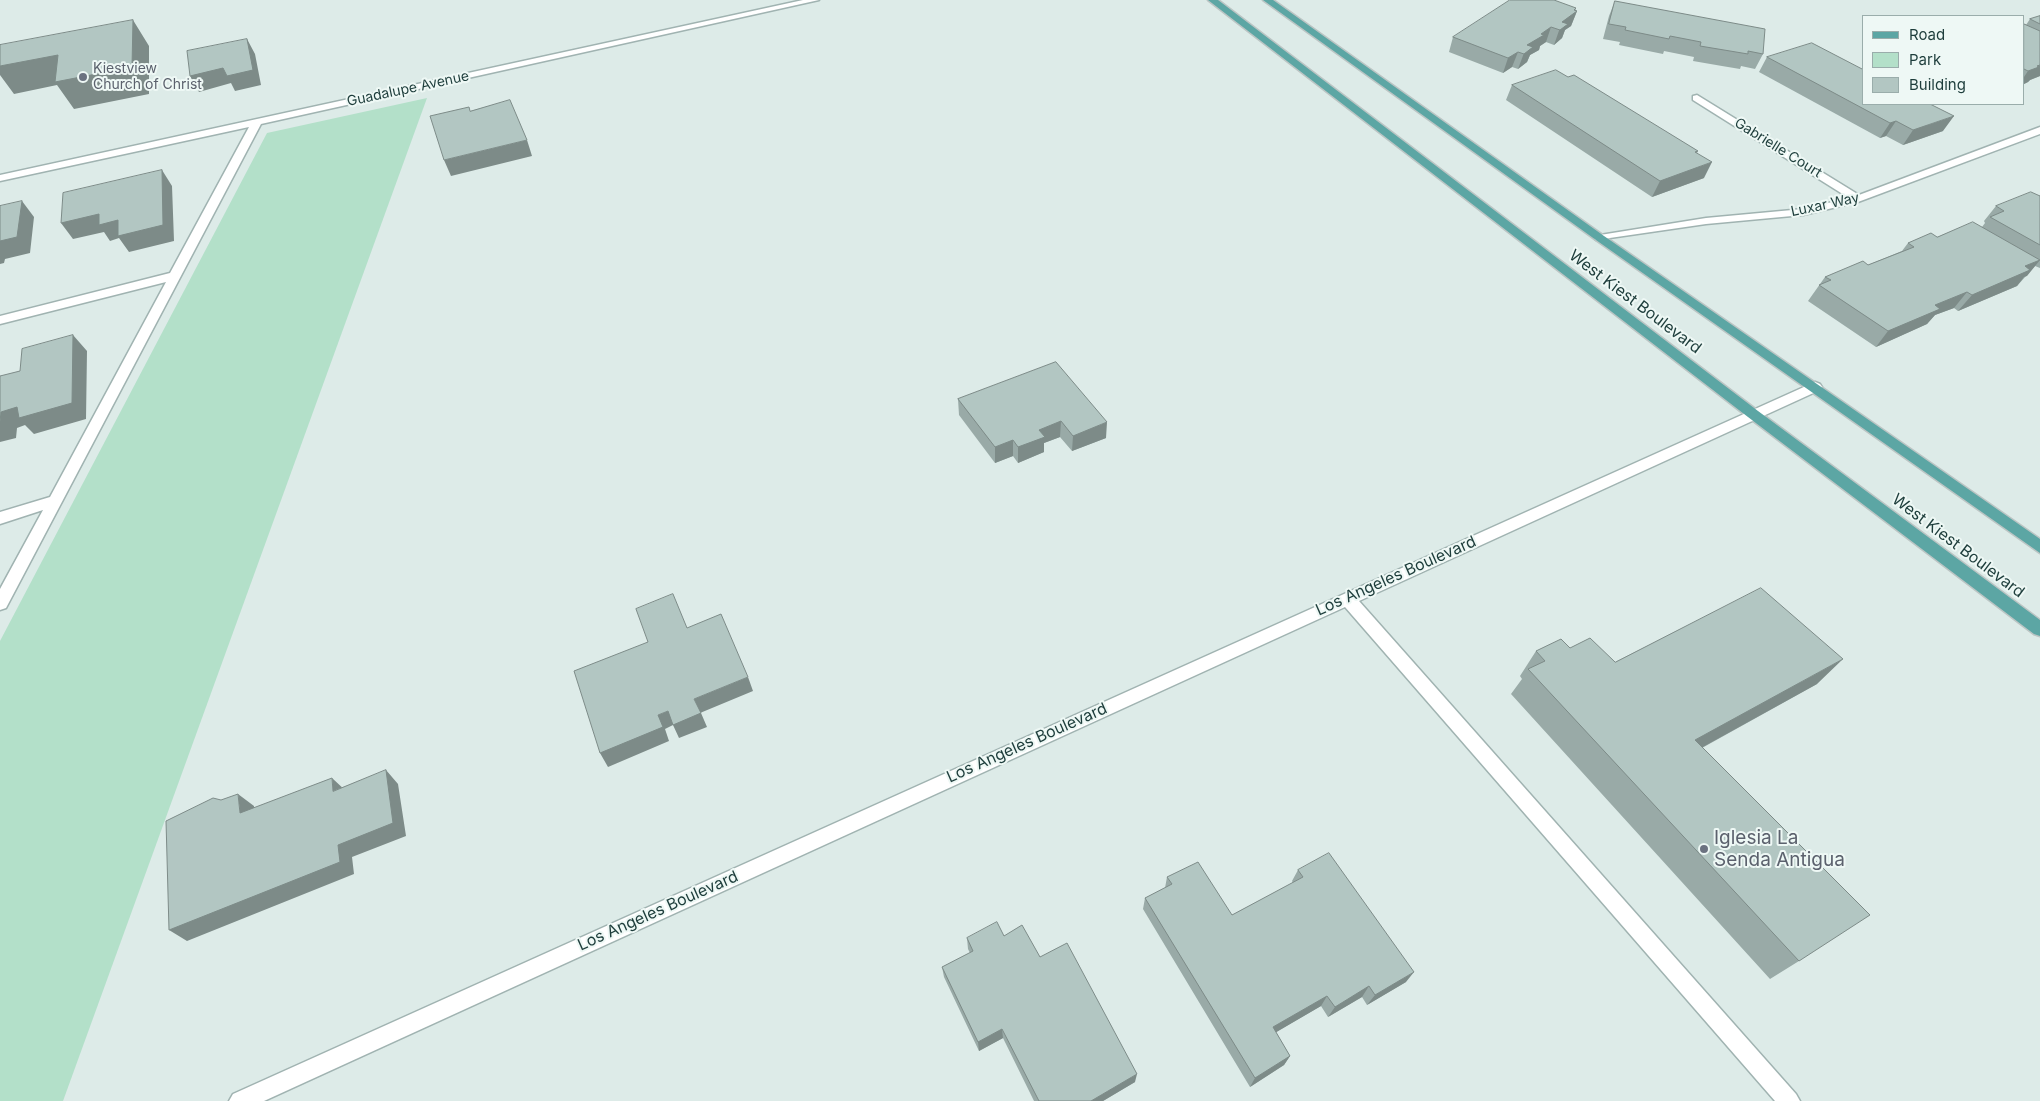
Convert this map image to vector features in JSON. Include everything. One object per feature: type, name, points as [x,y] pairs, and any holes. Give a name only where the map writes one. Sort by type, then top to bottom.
[{"type":"main road","name":"West Kiest Boulevard","points":[[1212,0],[1753,414],[2040,629]]},
{"type":"main road","name":"West Kiest Boulevard","points":[[1267,0],[1600,238],[1815,387],[2040,547]]},
{"type":"street","name":"Guadalupe Avenue","points":[[0,178],[815,0]]},
{"type":"street","name":"Gabrielle Court","points":[[1697,98],[1858,199]]},
{"type":"street","points":[[0,604],[257,122]]},
{"type":"street","name":"Luxar Way","points":[[1600,238],[1706,221],[1803,212],[1858,199],[2040,130]]},
{"type":"street","points":[[0,320],[175,276]]},
{"type":"street","name":"Los Angeles Boulevard","points":[[240,1101],[1815,387]]},
{"type":"street","points":[[0,518],[55,501]]},
{"type":"street","points":[[1347,598],[1789,1101]]},
{"type":"green space","points":[[427,98],[63,1101],[0,1101],[0,641],[267,133]]},
{"type":"building","points":[[1510,0],[1554,0],[1576,8],[1574,10],[1577,11],[1562,22],[1568,24],[1560,30],[1551,27],[1541,34],[1544,35],[1527,45],[1533,47],[1524,54],[1518,52],[1508,58],[1453,37]]},
{"type":"building","points":[[1615,1],[1765,29],[1763,54],[1748,51],[1748,54],[1700,46],[1701,42],[1670,36],[1669,39],[1625,30],[1626,27],[1609,24]]},
{"type":"building","points":[[2040,16],[2040,24],[2030,19]]},
{"type":"building","points":[[133,20],[132,67],[55,82],[58,55],[0,66],[0,45]]},
{"type":"building","points":[[2025,24],[2040,31],[2040,65],[2028,71],[2025,70]]},
{"type":"building","points":[[247,39],[253,70],[227,76],[223,68],[190,76],[187,51]]},
{"type":"building","points":[[1812,43],[1862,69],[1862,105],[1932,105],[1954,116],[1913,130],[1896,121],[1890,123],[1767,57]]},
{"type":"building","points":[[1556,70],[1568,77],[1574,75],[1698,151],[1695,152],[1712,162],[1660,181],[1512,85]]},
{"type":"building","points":[[510,100],[527,140],[444,160],[430,116],[469,107],[470,111]]},
{"type":"building","points":[[162,170],[163,225],[118,236],[118,220],[99,225],[99,214],[61,223],[63,193]]},
{"type":"building","points":[[2031,192],[2040,196],[2040,245],[1990,217],[2004,211],[1996,206]]},
{"type":"building","points":[[22,201],[17,237],[0,241],[0,206]]},
{"type":"building","points":[[1973,222],[2040,260],[2025,266],[2030,270],[1972,295],[1967,292],[1935,305],[1940,309],[1888,331],[1819,285],[1831,280],[1825,277],[1863,261],[1868,265],[1914,247],[1908,243],[1931,233],[1937,237]]},
{"type":"building","points":[[73,335],[72,403],[19,418],[17,407],[1,412],[0,422],[0,376],[20,371],[22,349]]},
{"type":"building","points":[[1056,362],[1107,422],[1073,436],[1061,421],[1039,430],[1045,437],[1018,447],[1013,440],[995,447],[958,399]]},
{"type":"building","name":"Iglesia La Senda Antigua","points":[[1761,588],[1843,659],[1695,740],[1870,915],[1799,961],[1528,669],[1545,661],[1536,651],[1561,639],[1570,648],[1590,638],[1615,662]]},
{"type":"building","points":[[673,594],[687,628],[721,614],[748,677],[694,699],[701,713],[673,725],[668,711],[658,715],[663,727],[600,753],[574,671],[648,642],[636,609]]},
{"type":"building","points":[[386,770],[393,823],[338,845],[340,862],[169,930],[166,821],[213,798],[221,800],[238,794],[240,813],[332,778],[333,791]]},
{"type":"building","points":[[1329,853],[1414,972],[1375,995],[1369,986],[1335,1007],[1327,996],[1273,1027],[1290,1056],[1255,1078],[1145,898],[1172,884],[1167,877],[1198,862],[1232,915],[1303,877],[1298,870]]},
{"type":"building","points":[[997,922],[1004,936],[1022,925],[1040,957],[1067,943],[1137,1074],[1091,1101],[1039,1101],[1002,1029],[978,1042],[942,967],[973,951],[967,938]]},
{"type":"place","name":"Kiestview Church of Christ","points":[[83,77]]},
{"type":"place","name":"Iglesia La Senda Antigua","points":[[1704,849]]}]
